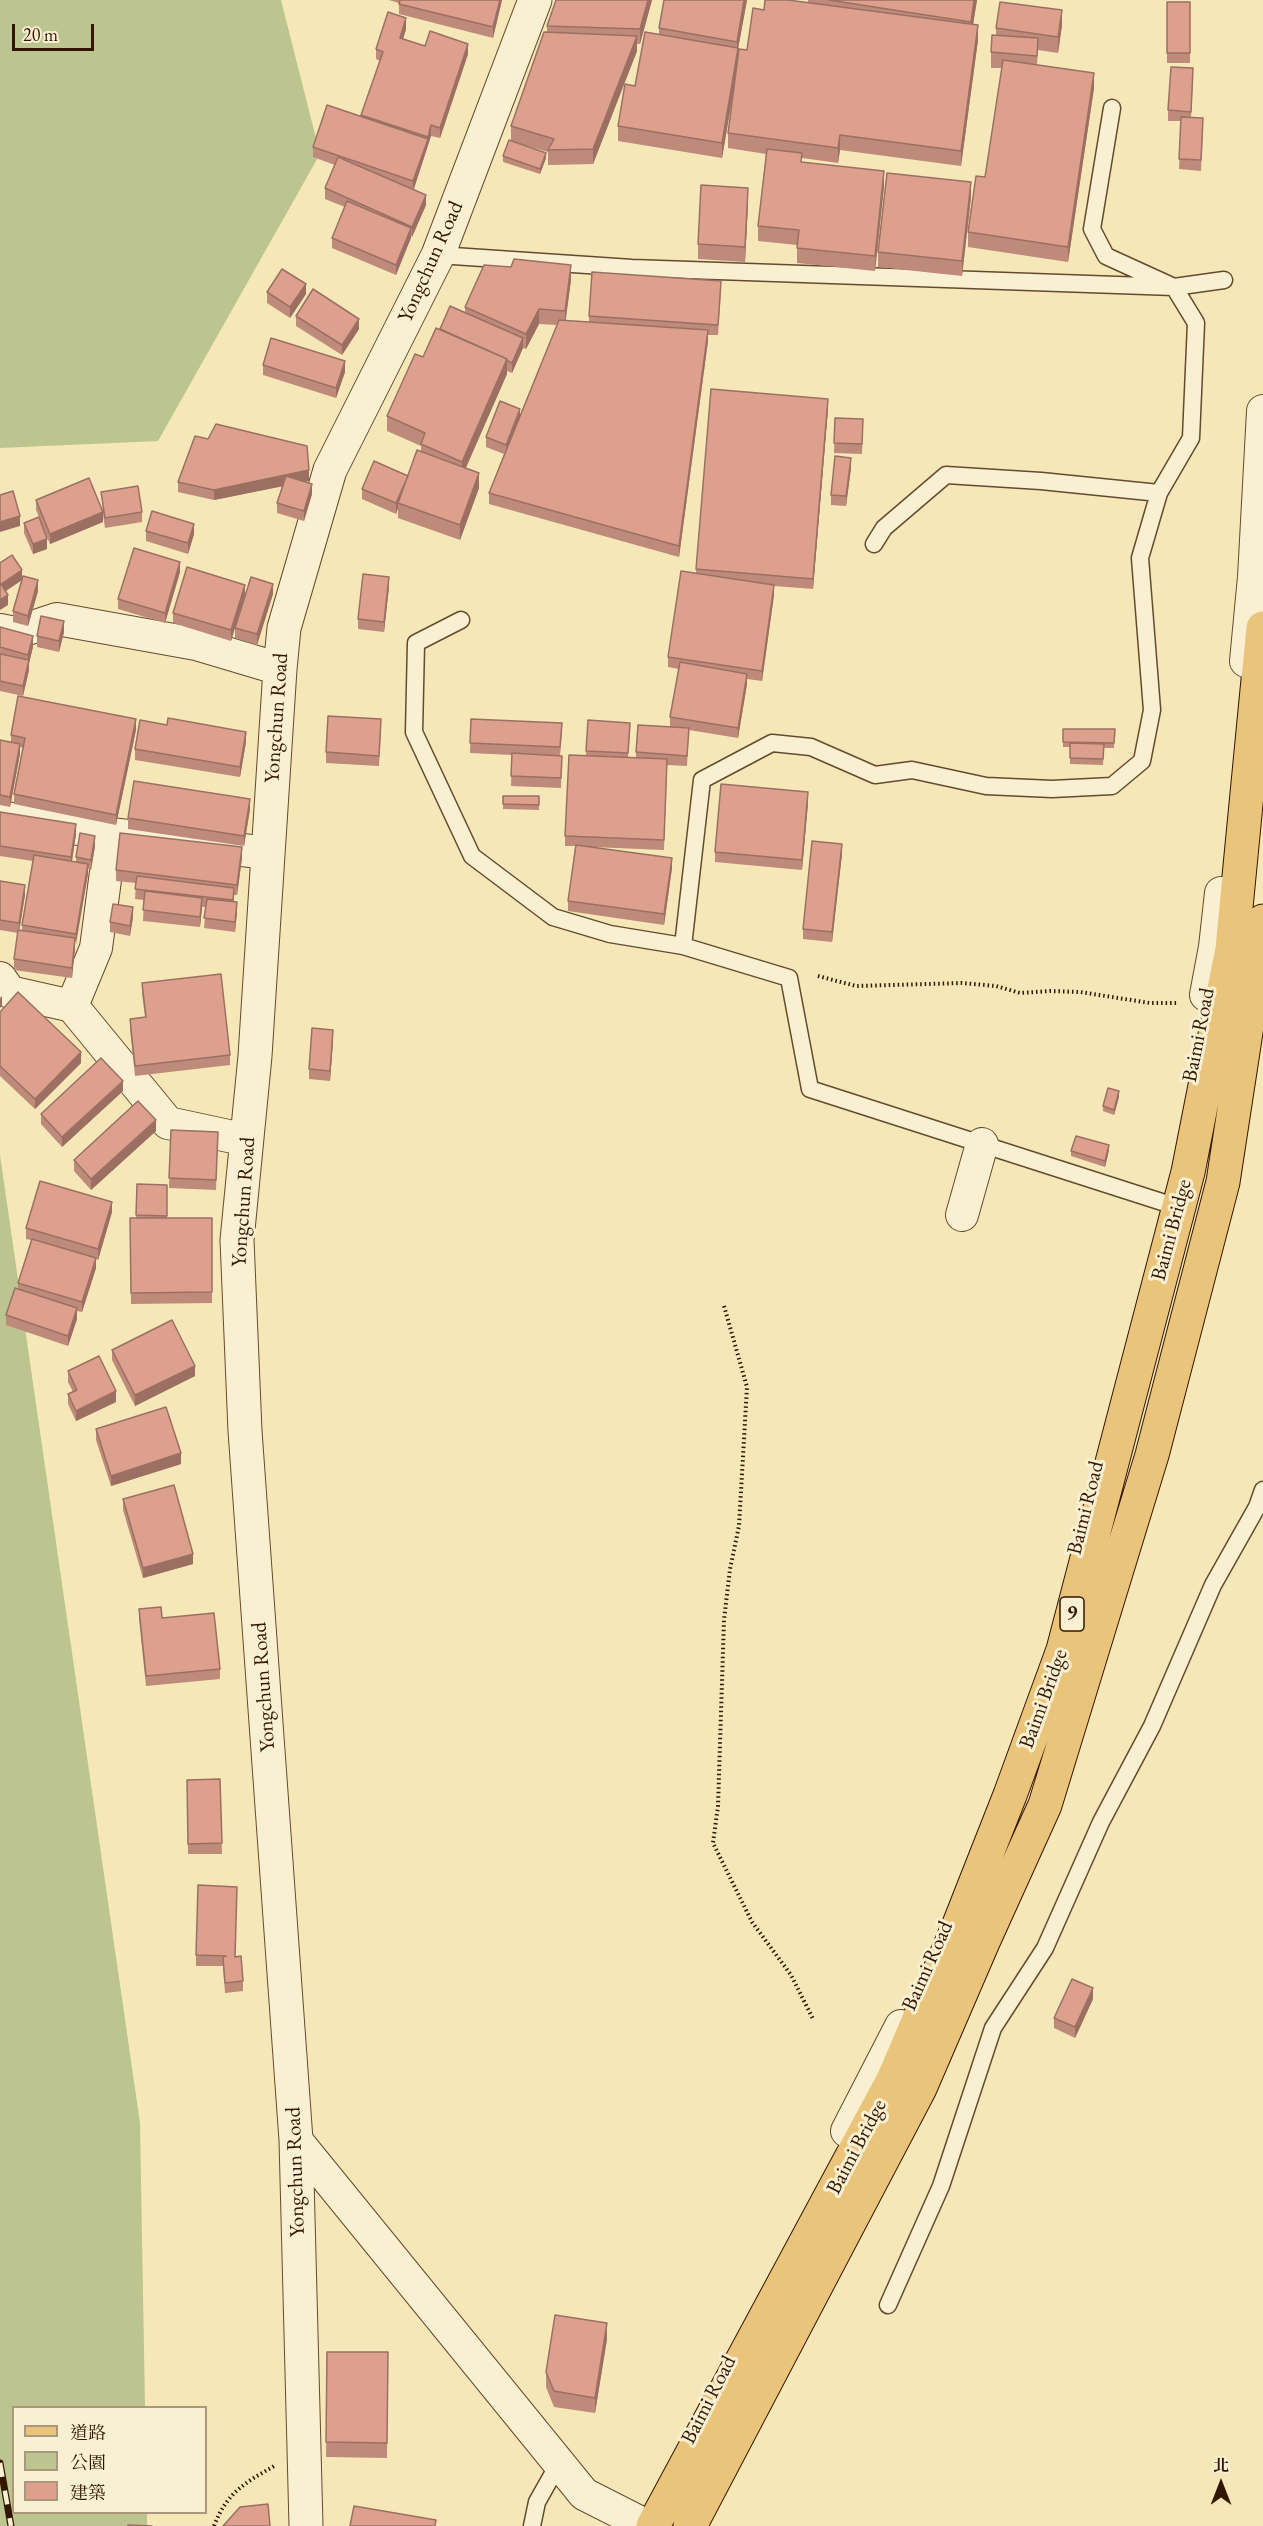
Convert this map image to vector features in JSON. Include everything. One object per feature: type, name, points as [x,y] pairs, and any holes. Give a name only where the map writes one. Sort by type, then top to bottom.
[{"type":"main road","name":"Baimi Bridge","points":[[647,2526],[894,2078],[960,1922],[1063,1650],[1188,1172],[1232,949],[1263,628]]},
{"type":"main road","name":"Baimi Bridge","points":[[690,2526],[920,2088],[1045,1805],[1152,1455],[1223,1182],[1263,921]]},
{"type":"street","name":"Yongchun Road","points":[[306,2526],[296,2140],[245,1431],[237,1240],[255,1056],[280,669],[284,628],[330,470],[438,255],[535,0]]},
{"type":"street","name":"Baimi Road","points":[[647,2526],[891,2047],[944,1934],[1003,1787],[1050,1648],[1165,1203],[1215,947],[1254,577],[1263,411]]},
{"type":"street","points":[[0,630],[15,633],[57,619],[196,644],[280,669]]},
{"type":"street","points":[[0,817],[267,854]]},
{"type":"street","points":[[72,1006],[96,948],[111,834]]},
{"type":"street","points":[[0,978],[10,992],[72,1006],[168,1123],[248,1140]]},
{"type":"street","points":[[962,1215],[982,1144]]},
{"type":"street","points":[[296,2140],[584,2494],[647,2526]]},
{"type":"lane","points":[[683,946],[702,780],[772,743],[811,747],[875,775],[912,770],[997,786],[1052,789],[1112,786],[1142,761],[1152,710],[1140,558],[1159,493],[1191,438],[1196,323],[1174,287],[1106,256],[1092,229],[1112,108]]},
{"type":"lane","points":[[438,255],[632,268],[1174,287],[1224,280]]},
{"type":"lane","points":[[874,544],[884,528],[946,475],[1041,480],[1159,493]]},
{"type":"lane","points":[[461,620],[416,643],[414,732],[472,856],[553,916],[610,934],[683,946],[789,978],[810,1089],[1165,1203]]},
{"type":"lane","points":[[888,2305],[941,2186],[993,2028],[1044,1948],[1101,1822],[1152,1726],[1213,1585],[1257,1507],[1263,1490]]},
{"type":"lane","points":[[532,2526],[537,2502],[559,2463]]},
{"type":"path","points":[[818,976],[856,986],[962,983],[996,986],[1020,993],[1050,990],[1115,996],[1150,1003],[1177,1003]]},
{"type":"path","points":[[724,1306],[747,1387],[739,1526],[730,1569],[724,1620],[718,1806],[713,1843],[752,1922],[791,1975],[813,2019]]},
{"type":"path","points":[[214,2526],[218,2514],[242,2484],[303,2451]]},
{"type":"green space","points":[[0,0],[281,0],[320,154],[158,441],[0,448]]},
{"type":"green space","points":[[0,1155],[140,2123],[145,2406],[12,2406],[12,2514],[147,2514],[147,2526],[0,2526]]},
{"type":"building","points":[[400,0],[500,0],[493,27],[399,4]]},
{"type":"building","points":[[556,0],[648,0],[640,29],[547,26]]},
{"type":"building","points":[[664,0],[744,0],[737,42],[659,28]]},
{"type":"building","points":[[765,0],[788,0],[978,25],[961,151],[840,135],[838,148],[728,133],[739,49],[747,50],[753,8],[764,10]]},
{"type":"building","points":[[829,0],[974,0],[971,22]]},
{"type":"building","points":[[1000,2],[1062,10],[1058,37],[996,28]]},
{"type":"building","points":[[1167,2],[1190,2],[1190,53],[1167,53]]},
{"type":"building","points":[[388,12],[406,18],[400,38],[425,46],[430,31],[468,44],[440,128],[431,125],[428,137],[361,115],[383,52],[376,49]]},
{"type":"building","points":[[544,32],[637,36],[593,149],[548,150],[554,139],[511,126]]},
{"type":"building","points":[[645,32],[738,48],[722,143],[618,126],[625,84],[635,86]]},
{"type":"building","points":[[992,35],[1038,38],[1037,56],[991,52]]},
{"type":"building","points":[[1003,60],[1094,73],[1068,247],[968,232],[976,176],[985,177]]},
{"type":"building","points":[[1171,67],[1193,68],[1191,112],[1168,110]]},
{"type":"building","points":[[327,105],[428,139],[413,181],[313,147]]},
{"type":"building","points":[[1181,117],[1203,118],[1201,160],[1179,159]]},
{"type":"building","points":[[509,140],[546,153],[540,169],[503,156]]},
{"type":"building","points":[[767,149],[802,153],[801,162],[884,171],[875,256],[797,248],[799,230],[758,226]]},
{"type":"building","points":[[338,157],[426,195],[412,227],[325,188]]},
{"type":"building","points":[[887,173],[971,182],[962,261],[878,252]]},
{"type":"building","points":[[701,185],[748,188],[745,247],[698,244]]},
{"type":"building","points":[[347,201],[411,228],[396,265],[332,238]]},
{"type":"building","points":[[514,259],[571,265],[565,311],[539,309],[526,334],[465,307],[484,265],[511,267]]},
{"type":"building","points":[[282,269],[306,284],[290,307],[267,292]]},
{"type":"building","points":[[592,272],[721,281],[718,325],[589,316]]},
{"type":"building","points":[[313,289],[359,319],[342,345],[296,316]]},
{"type":"building","points":[[450,306],[523,338],[512,363],[440,329]]},
{"type":"building","points":[[559,320],[708,330],[679,546],[489,493]]},
{"type":"building","points":[[436,328],[507,359],[462,462],[421,444],[425,433],[387,416],[415,354],[423,357]]},
{"type":"building","points":[[271,338],[345,361],[336,388],[263,365]]},
{"type":"building","points":[[711,389],[828,399],[813,579],[696,569]]},
{"type":"building","points":[[500,401],[520,409],[506,445],[486,437]]},
{"type":"building","points":[[835,418],[863,419],[862,444],[834,443]]},
{"type":"building","points":[[216,424],[307,446],[309,470],[214,490],[178,482],[195,436],[208,439]]},
{"type":"building","points":[[417,450],[479,473],[460,525],[398,503]]},
{"type":"building","points":[[835,456],[851,458],[846,496],[831,495]]},
{"type":"building","points":[[374,461],[408,476],[396,503],[362,489]]},
{"type":"building","points":[[286,476],[312,484],[304,511],[277,503]]},
{"type":"building","points":[[89,478],[103,512],[50,534],[36,500]]},
{"type":"building","points":[[138,486],[142,512],[105,518],[101,492]]},
{"type":"building","points":[[13,491],[20,516],[0,522],[0,495]]},
{"type":"building","points":[[152,511],[194,524],[188,543],[146,531]]},
{"type":"building","points":[[39,517],[47,539],[33,544],[24,523]]},
{"type":"building","points":[[134,548],[180,562],[165,613],[118,599]]},
{"type":"building","points":[[12,555],[22,570],[1,584],[8,595],[0,600],[0,563]]},
{"type":"building","points":[[187,567],[245,585],[231,630],[173,613]]},
{"type":"building","points":[[681,571],[774,585],[762,671],[668,657]]},
{"type":"building","points":[[363,574],[389,577],[384,622],[358,619]]},
{"type":"building","points":[[23,576],[38,580],[28,616],[13,611]]},
{"type":"building","points":[[251,577],[273,584],[257,634],[235,628]]},
{"type":"building","points":[[41,616],[64,621],[59,641],[37,636]]},
{"type":"building","points":[[0,627],[33,636],[28,655],[0,647]]},
{"type":"building","points":[[0,654],[29,660],[23,686],[0,681]]},
{"type":"building","points":[[680,662],[747,674],[738,728],[670,717]]},
{"type":"building","points":[[18,696],[136,719],[116,815],[14,794],[25,738],[11,735]]},
{"type":"building","points":[[328,716],[381,719],[379,756],[326,752]]},
{"type":"building","points":[[168,718],[246,732],[240,767],[135,749],[140,720],[167,725]]},
{"type":"building","points":[[471,719],[562,723],[560,747],[470,743]]},
{"type":"building","points":[[588,720],[630,723],[628,753],[586,751]]},
{"type":"building","points":[[638,725],[689,728],[687,756],[636,752]]},
{"type":"building","points":[[1063,729],[1115,729],[1114,743],[1063,742]]},
{"type":"building","points":[[0,740],[20,744],[10,797],[0,795]]},
{"type":"building","points":[[1070,743],[1104,744],[1103,759],[1070,758]]},
{"type":"building","points":[[512,753],[562,756],[561,778],[511,776]]},
{"type":"building","points":[[569,755],[667,759],[664,840],[565,836]]},
{"type":"building","points":[[134,781],[250,799],[244,836],[128,818]]},
{"type":"building","points":[[721,784],[808,792],[802,860],[715,852]]},
{"type":"building","points":[[503,796],[539,796],[539,805],[503,804]]},
{"type":"building","points":[[0,812],[76,824],[71,857],[0,846]]},
{"type":"building","points":[[80,833],[95,836],[91,860],[76,857]]},
{"type":"building","points":[[120,833],[242,847],[237,885],[116,870]]},
{"type":"building","points":[[812,841],[842,844],[832,932],[803,929]]},
{"type":"building","points":[[576,845],[672,858],[664,914],[568,901]]},
{"type":"building","points":[[34,855],[88,864],[76,934],[22,925]]},
{"type":"building","points":[[137,876],[234,888],[233,900],[135,889]]},
{"type":"building","points":[[0,881],[25,885],[19,923],[0,920]]},
{"type":"building","points":[[145,891],[202,898],[200,917],[143,910]]},
{"type":"building","points":[[207,899],[237,902],[235,922],[204,918]]},
{"type":"building","points":[[113,904],[133,907],[130,926],[110,922]]},
{"type":"building","points":[[18,930],[75,938],[72,968],[14,959]]},
{"type":"building","points":[[221,974],[230,1055],[135,1066],[130,1019],[146,1017],[142,983]]},
{"type":"building","points":[[18,992],[81,1052],[35,1099],[0,1066],[0,1012]]},
{"type":"building","points":[[312,1028],[333,1030],[330,1071],[309,1069]]},
{"type":"building","points":[[101,1058],[123,1081],[62,1137],[41,1114]]},
{"type":"building","points":[[1108,1088],[1119,1091],[1114,1110],[1103,1106]]},
{"type":"building","points":[[138,1101],[156,1120],[91,1179],[74,1160]]},
{"type":"building","points":[[171,1130],[218,1132],[216,1180],[169,1178]]},
{"type":"building","points":[[1076,1136],[1109,1145],[1105,1161],[1071,1151]]},
{"type":"building","points":[[40,1181],[112,1202],[98,1249],[26,1228]]},
{"type":"building","points":[[137,1184],[167,1185],[167,1216],[136,1215]]},
{"type":"building","points":[[130,1218],[212,1218],[212,1292],[131,1293]]},
{"type":"building","points":[[32,1239],[96,1258],[82,1302],[18,1283]]},
{"type":"building","points":[[15,1288],[77,1308],[68,1336],[6,1315]]},
{"type":"building","points":[[172,1320],[195,1366],[135,1395],[112,1350]]},
{"type":"building","points":[[99,1356],[116,1391],[76,1411],[68,1394],[77,1390],[68,1371]]},
{"type":"building","points":[[166,1407],[181,1453],[111,1476],[96,1429]]},
{"type":"building","points":[[174,1485],[193,1554],[143,1568],[123,1499]]},
{"type":"building","points":[[161,1607],[162,1618],[214,1613],[220,1669],[146,1676],[139,1609]]},
{"type":"building","points":[[220,1779],[222,1843],[188,1844],[187,1780]]},
{"type":"building","points":[[198,1885],[237,1887],[235,1957],[241,1956],[243,1981],[225,1983],[223,1957],[226,1956],[196,1955]]},
{"type":"building","points":[[1072,1979],[1093,1988],[1075,2027],[1054,2018]]},
{"type":"building","points":[[555,2315],[607,2323],[595,2398],[554,2391],[546,2372]]},
{"type":"building","points":[[327,2352],[388,2352],[387,2443],[326,2442]]},
{"type":"building","points":[[268,2504],[270,2526],[223,2526],[240,2507]]},
{"type":"building","points":[[354,2506],[436,2520],[435,2526],[350,2526]]},
{"type":"railway","points":[[0,2463],[11,2526]]}]
